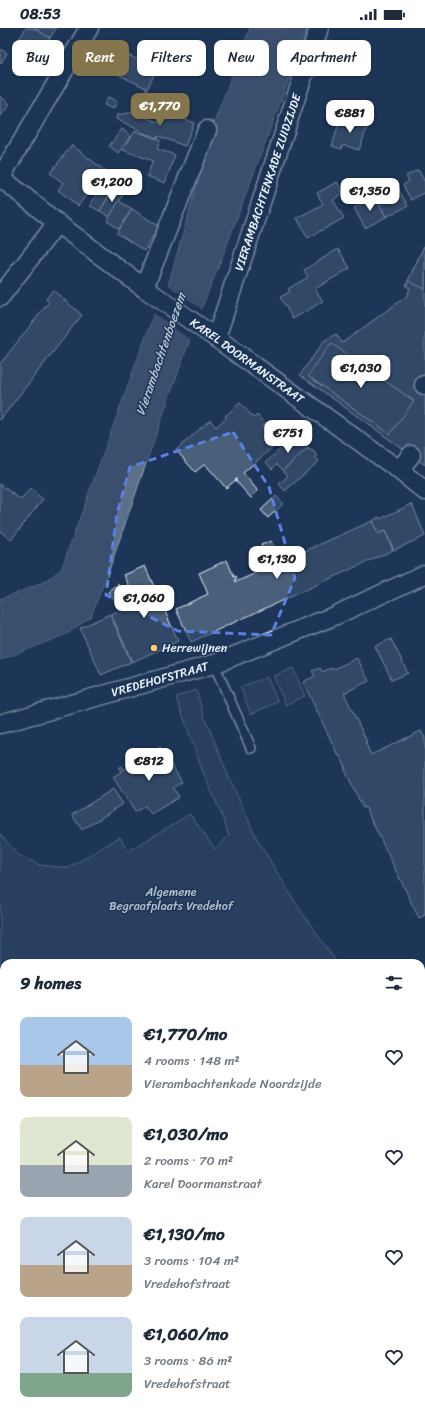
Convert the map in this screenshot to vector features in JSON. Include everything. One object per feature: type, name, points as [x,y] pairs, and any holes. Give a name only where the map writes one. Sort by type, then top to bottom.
[{"type":"street","points":[[0,177],[89,28]]},
{"type":"street","name":"VIERAMBACHTENKADE ZUIDZIJDE","points":[[211,334],[319,28]]},
{"type":"street","points":[[149,291],[207,130]]},
{"type":"street","name":"KAREL DOORMANSTRAAT","points":[[0,177],[57,223],[149,291],[399,470],[425,491]]},
{"type":"street","points":[[0,297],[57,223]]},
{"type":"street","points":[[399,470],[411,455]]},
{"type":"street","name":"VREDEHOFSTRAAT","points":[[0,724],[214,664],[334,616],[425,574]]},
{"type":"lane","points":[[214,664],[250,748]]},
{"type":"highlighted area","points":[[233,432],[269,487],[295,578],[271,635],[178,631],[106,595],[117,514],[130,467]]},
{"type":"green space","points":[[293,668],[305,696],[286,705],[273,676]]},
{"type":"green space","points":[[267,677],[278,702],[251,714],[240,687]]},
{"type":"green space","name":"Algemene Begraafplaats Vredehof","points":[[196,690],[205,718],[229,777],[257,839],[297,905],[334,959],[0,959],[0,834],[18,855],[40,865],[68,868],[120,837],[128,851],[190,814],[215,849],[229,836],[201,767],[176,697]]},
{"type":"water","name":"Vierambachtenboezem","points":[[250,28],[308,28],[304,40],[277,40],[277,76],[290,76],[201,310],[108,573],[91,616],[67,634],[0,660],[0,599],[40,584],[61,570],[155,311],[168,286],[216,117],[232,76],[269,76],[269,40],[245,40]]},
{"type":"pier","points":[[167,284],[203,310],[192,341],[152,312]]},
{"type":"building","points":[[26,28],[34,28],[50,38],[49,40],[18,40]]},
{"type":"building","points":[[34,28],[56,28],[50,38]]},
{"type":"building","points":[[0,49],[7,53],[1,63],[0,62]]},
{"type":"building","points":[[129,56],[137,59],[137,76],[154,76],[146,91],[146,88],[121,76],[129,76]]},
{"type":"building","points":[[0,96],[10,104],[0,117]]},
{"type":"building","points":[[108,97],[117,102],[113,109],[104,105]]},
{"type":"building","points":[[141,111],[140,115],[162,124],[166,112],[194,123],[185,146],[158,136],[157,138],[141,132],[116,119],[117,115]]},
{"type":"building","points":[[341,116],[368,125],[359,150],[343,145],[342,149],[332,146]]},
{"type":"building","points":[[122,129],[131,136],[118,153],[109,146]]},
{"type":"building","points":[[135,131],[160,140],[157,149],[175,155],[165,183],[147,176],[153,161],[123,150]]},
{"type":"building","points":[[72,145],[105,171],[78,206],[58,190],[63,183],[50,173]]},
{"type":"building","points":[[418,170],[425,182],[425,192],[411,200],[403,185],[409,181],[406,176]]},
{"type":"building","points":[[337,182],[343,193],[333,200],[344,218],[308,238],[297,218],[323,204],[317,193]]},
{"type":"building","points":[[103,183],[113,189],[100,211],[90,206]]},
{"type":"building","points":[[396,185],[408,206],[386,217],[375,196]]},
{"type":"building","points":[[113,189],[123,195],[110,217],[100,211]]},
{"type":"building","points":[[375,196],[386,217],[365,228],[354,208]]},
{"type":"building","points":[[119,201],[132,209],[119,229],[107,221]]},
{"type":"building","points":[[132,209],[159,226],[144,251],[117,233]]},
{"type":"building","points":[[425,244],[425,465],[300,375],[324,341],[336,334],[342,343],[407,296],[410,288],[406,286]]},
{"type":"building","points":[[425,244],[425,289],[408,281]]},
{"type":"building","points":[[338,249],[350,268],[315,289],[323,301],[293,319],[280,297],[290,292],[288,289],[308,277],[304,270]]},
{"type":"building","points":[[53,290],[82,315],[0,420],[0,364],[49,302],[46,299]]},
{"type":"building","points":[[331,343],[414,401],[390,434],[308,376]]},
{"type":"building","points":[[240,403],[254,418],[257,415],[265,424],[262,427],[268,434],[266,436],[274,446],[243,473],[258,491],[251,498],[235,480],[226,488],[205,464],[195,472],[176,450],[210,420],[216,427],[227,417],[225,416]]},
{"type":"building","points":[[294,437],[298,437],[308,448],[283,470],[277,464],[272,469],[266,462]]},
{"type":"building","points":[[308,448],[313,450],[319,461],[285,491],[279,484],[288,476],[283,470]]},
{"type":"building","points":[[0,484],[21,500],[30,489],[43,499],[11,540],[0,531]]},
{"type":"building","points":[[276,496],[283,504],[268,518],[261,510]]},
{"type":"building","points":[[412,504],[425,536],[394,550],[385,531],[378,534],[372,521],[379,517],[380,519]]},
{"type":"building","points":[[372,521],[378,534],[385,531],[393,550],[191,642],[176,609],[208,594],[199,573],[227,560],[234,577],[236,576],[237,578],[235,579],[236,582]]},
{"type":"building","points":[[271,541],[276,551],[265,556],[261,545]]},
{"type":"building","points":[[145,566],[178,641],[132,662],[111,614],[137,603],[124,575]]},
{"type":"building","points":[[118,584],[127,595],[118,604],[108,592]]},
{"type":"building","points":[[110,614],[131,662],[101,675],[80,628]]},
{"type":"building","points":[[391,639],[408,673],[392,680],[375,646]]},
{"type":"building","points":[[357,658],[369,681],[344,693],[367,742],[365,742],[371,755],[421,731],[425,738],[425,915],[419,918],[365,807],[363,808],[344,768],[346,767],[338,755],[303,682],[315,676],[312,671],[320,668],[322,672],[331,668],[332,670]]},
{"type":"building","points":[[160,747],[182,782],[173,788],[179,797],[151,814],[145,806],[135,812],[113,777],[121,772],[119,768],[122,766],[124,770],[135,763],[133,759],[135,758],[138,761]]},
{"type":"building","points":[[113,789],[123,804],[82,830],[72,815]]},
{"type":"place","name":"Herrewijnen","points":[[154,648]]}]
